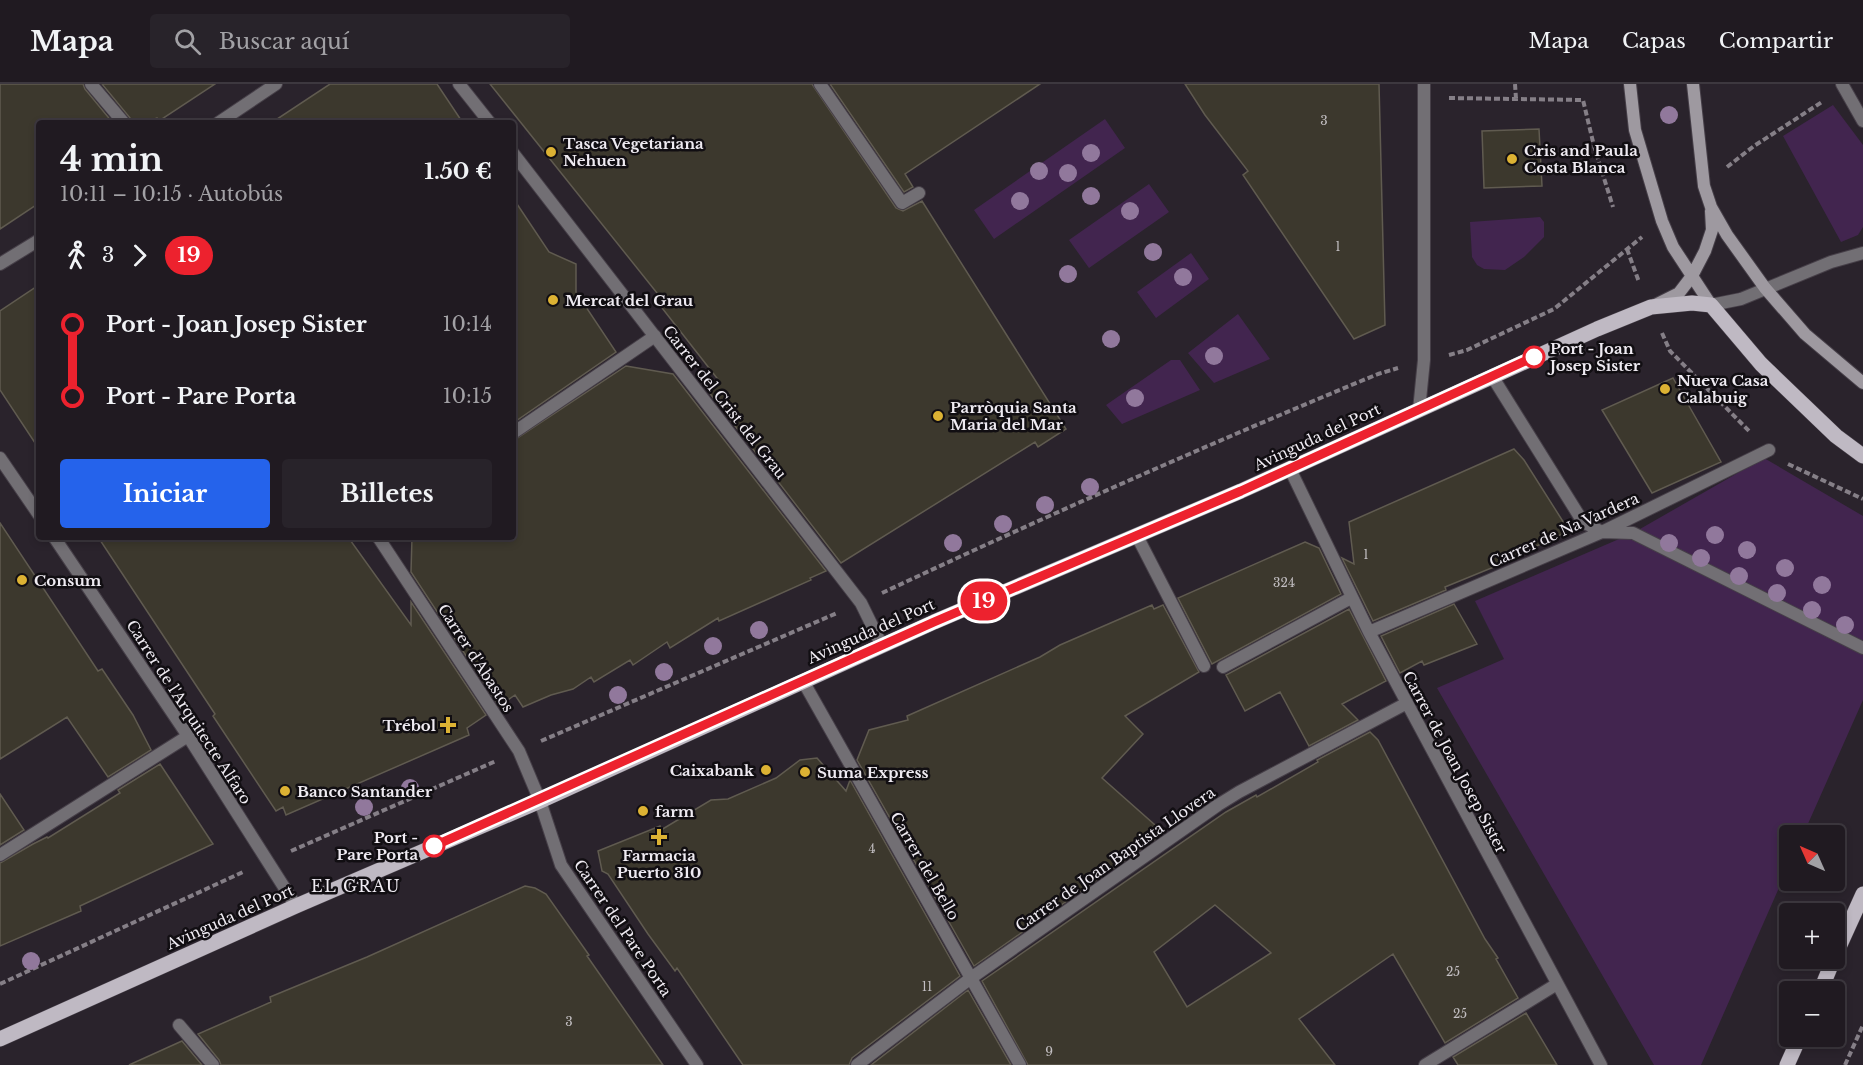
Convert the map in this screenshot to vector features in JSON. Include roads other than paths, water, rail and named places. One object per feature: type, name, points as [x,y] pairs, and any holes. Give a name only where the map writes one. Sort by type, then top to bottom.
[{"type":"main road","points":[[1630,84],[1635,130],[1662,221],[1673,247],[1711,305],[1761,364],[1836,435],[1863,456]]},
{"type":"main road","points":[[1693,84],[1704,186],[1711,207],[1727,235],[1765,288],[1805,334],[1863,383]]},
{"type":"main road","points":[[1651,307],[1679,293],[1692,276],[1705,251],[1712,230],[1711,207]]},
{"type":"main road","name":"Avinguda del Port","points":[[0,1039],[296,906],[540,801],[882,646],[1290,469],[1597,328],[1651,307],[1692,303],[1711,305]]},
{"type":"main road","points":[[1845,934],[1863,894]]},
{"type":"main road","points":[[1787,1065],[1795,1047]]},
{"type":"street","points":[[91,84],[121,120]]},
{"type":"street","points":[[222,120],[276,84]]},
{"type":"street","points":[[459,84],[488,120]]},
{"type":"street","points":[[820,84],[902,203],[919,193]]},
{"type":"street","points":[[1419,410],[1424,360],[1424,84]]},
{"type":"street","points":[[1842,84],[1863,121]]},
{"type":"street","name":"Carrer del Crist del Grau","points":[[516,157],[861,603],[882,646]]},
{"type":"street","points":[[0,264],[36,242]]},
{"type":"street","name":"Avinguda del Port","points":[[1711,305],[1740,299],[1831,261],[1863,254]]},
{"type":"street","points":[[516,431],[655,336]]},
{"type":"street","points":[[1492,376],[1583,522],[1602,532],[1633,533],[1863,648]]},
{"type":"street","name":"Carrer de Na Vardera","points":[[1369,632],[1602,532],[1769,450]]},
{"type":"street","points":[[0,458],[36,511]]},
{"type":"street","name":"Carrer de Joan Josep Sister","points":[[1290,469],[1369,632],[1601,1065]]},
{"type":"street","points":[[1137,536],[1204,666]]},
{"type":"street","name":"Carrer de l'Arquitecte Alfaro","points":[[56,540],[188,736],[296,906]]},
{"type":"street","name":"Carrer d'Abastos","points":[[380,540],[519,751],[540,801]]},
{"type":"street","points":[[1223,667],[1352,598]]},
{"type":"street","name":"Carrer del Bello","points":[[803,681],[1020,1065]]},
{"type":"street","name":"Carrer de Joan Baptista Llovera","points":[[857,1065],[971,978],[1239,792],[1407,703]]},
{"type":"street","points":[[0,855],[188,736]]},
{"type":"street","name":"Carrer del Pare Porta","points":[[540,801],[561,865],[698,1065]]},
{"type":"street","points":[[1425,1065],[1557,984]]},
{"type":"street","points":[[179,1025],[213,1065]]},
{"type":"place","name":"Tasca Vegetariana Nehuen","points":[[551,152]]},
{"type":"place","name":"Cris and Paula Costa Blanca","points":[[1512,159]]},
{"type":"place","name":"Mercat del Grau","points":[[553,300]]},
{"type":"place","name":"Port - Joan Josep Sister","points":[[1534,357]]},
{"type":"place","name":"Nueva Casa Calabuig","points":[[1665,389]]},
{"type":"place","name":"Parròquia Santa Maria del Mar","points":[[938,416]]},
{"type":"place","name":"Consum","points":[[22,580]]},
{"type":"place","name":"Trébol","points":[[448,725]]},
{"type":"place","name":"Caixabank","points":[[766,770]]},
{"type":"place","name":"Suma Express","points":[[805,772]]},
{"type":"place","name":"Banco Santander","points":[[285,791]]},
{"type":"place","name":"farm","points":[[643,811]]},
{"type":"place","name":"Farmacia Puerto 310","points":[[659,837]]},
{"type":"place","name":"Port - Pare Porta","points":[[434,846]]},
{"type":"district","name":"EL GRAU","points":[[356,886]]}]
